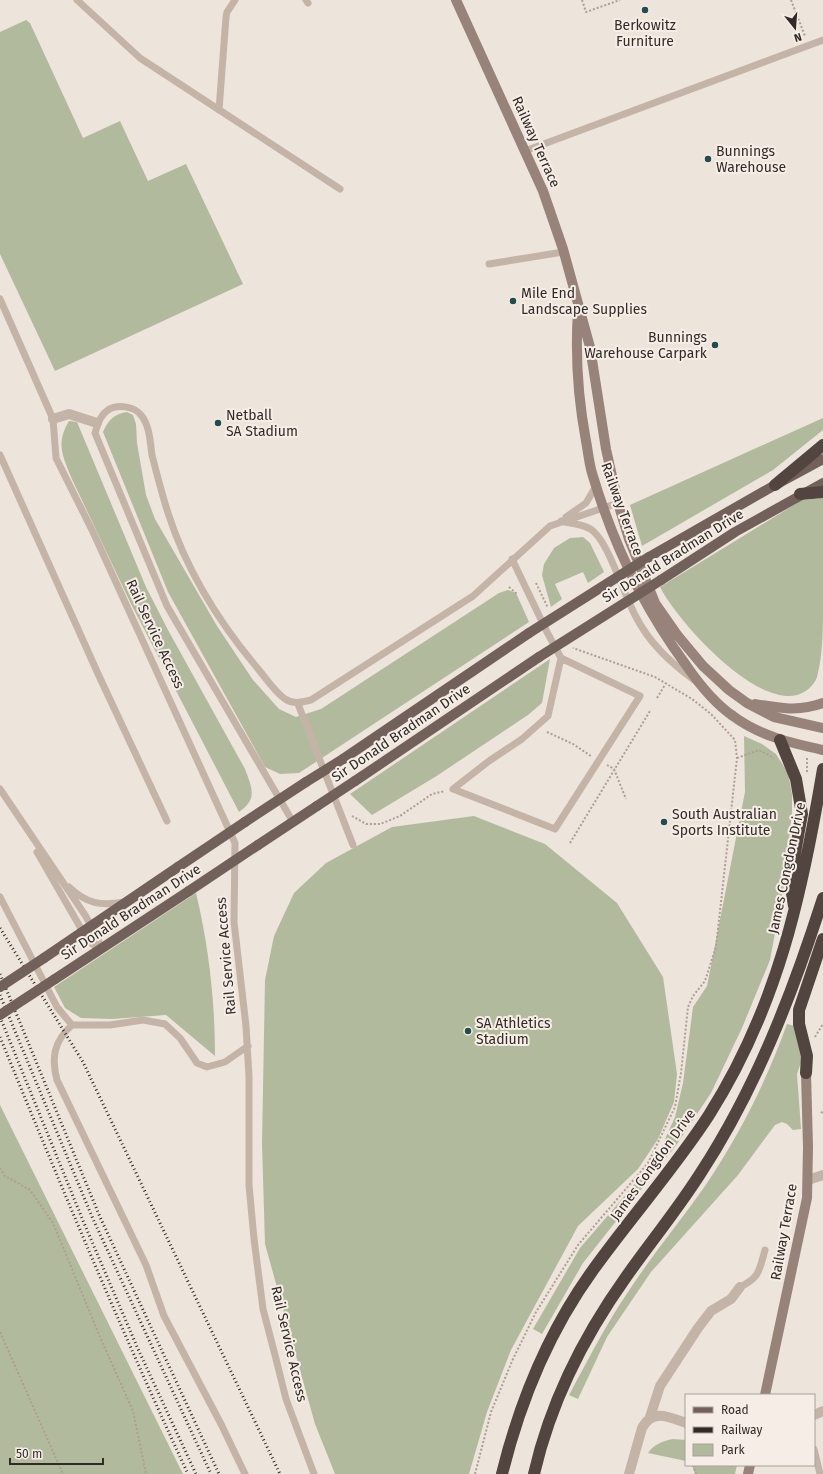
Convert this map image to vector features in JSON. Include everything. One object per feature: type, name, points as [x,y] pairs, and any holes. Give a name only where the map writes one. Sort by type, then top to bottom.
[{"type":"highway","points":[[775,484],[823,445]]},
{"type":"highway","points":[[800,494],[823,492]]},
{"type":"highway","points":[[780,740],[796,779],[802,814],[790,881],[795,911]]},
{"type":"highway","name":"James Congdon Drive","points":[[502,1474],[510,1443],[531,1383],[559,1325],[592,1270],[673,1168],[710,1114],[742,1056],[769,996],[795,911],[805,872],[823,769]]},
{"type":"highway","points":[[822,901],[823,926]]},
{"type":"highway","points":[[534,1474],[538,1454],[561,1393],[590,1333],[625,1278],[664,1226],[700,1173],[733,1118],[762,1061],[788,1001],[822,901]]},
{"type":"highway","points":[[806,1072],[807,1056],[799,1024],[799,1010],[823,939]]},
{"type":"main road","name":"Railway Terrace","points":[[456,0],[543,191],[578,301],[590,347],[606,449],[618,504],[629,539],[655,603],[678,636],[703,666],[728,690],[747,703],[774,717],[823,728]]},
{"type":"main road","name":"Railway Terrace","points":[[578,301],[576,344],[577,367],[582,420],[592,472],[604,508],[647,606],[666,638],[700,685],[732,716],[754,729],[780,740],[823,750]]},
{"type":"main road","name":"Sir Donald Bradman Drive","points":[[0,987],[529,633],[649,557],[775,484],[823,460]]},
{"type":"main road","name":"Sir Donald Bradman Drive","points":[[0,1015],[355,781],[539,657],[735,532],[800,494],[823,483]]},
{"type":"main road","points":[[747,703],[790,709],[812,707],[823,703]]},
{"type":"main road","name":"Railway Terrace","points":[[765,1394],[803,1220],[808,1180],[806,1072]]},
{"type":"street","points":[[53,418],[69,414],[97,423]]},
{"type":"street","points":[[808,1180],[823,1175]]},
{"type":"street","points":[[629,1474],[642,1428],[650,1417],[660,1386],[711,1311],[731,1299],[740,1287]]},
{"type":"street","points":[[650,1417],[665,1415],[685,1423]]},
{"type":"lane","points":[[77,0],[140,58],[340,189]]},
{"type":"lane","points":[[219,110],[226,17],[227,12],[235,0]]},
{"type":"lane","points":[[525,151],[823,40]]},
{"type":"lane","points":[[489,264],[563,252]]},
{"type":"lane","name":"Rail Service Access","points":[[0,299],[53,418],[56,458],[93,532],[235,843],[234,922],[248,1046],[249,1185],[263,1309],[286,1399],[314,1474]]},
{"type":"lane","points":[[293,822],[167,606],[95,433],[97,423],[107,410],[120,406],[131,408],[140,413],[147,424],[154,462],[169,515],[180,544],[197,580],[226,629],[246,655],[278,693],[286,700],[298,704],[317,696],[473,596],[550,526],[561,521],[618,504]]},
{"type":"lane","points":[[0,455],[2,466],[167,821]]},
{"type":"lane","points":[[561,521],[586,503],[596,486]]},
{"type":"lane","points":[[561,521],[587,527],[596,533],[604,546],[635,616],[650,640],[672,663],[700,685]]},
{"type":"lane","points":[[512,559],[561,658],[640,696],[555,829],[453,789],[489,761],[522,739],[548,716],[561,658]]},
{"type":"lane","points":[[298,704],[353,845]]},
{"type":"lane","points":[[0,789],[92,925],[98,938],[100,949]]},
{"type":"lane","points":[[24,825],[64,902],[91,943],[100,949]]},
{"type":"lane","points":[[60,878],[85,900],[106,905],[128,901]]},
{"type":"lane","points":[[0,897],[57,1007],[72,1025]]},
{"type":"lane","points":[[245,1474],[218,1417],[164,1316],[146,1265],[57,1080],[54,1050],[65,1031],[72,1025],[110,1026],[142,1020],[165,1024],[180,1038],[197,1063],[207,1067],[225,1062],[248,1046]]},
{"type":"lane","points":[[740,1287],[752,1281],[756,1277],[765,1250]]},
{"type":"lane","points":[[815,1453],[820,1474]]},
{"type":"path","points":[[582,0],[586,12],[620,0]]},
{"type":"path","points":[[791,0],[808,46]]},
{"type":"path","points":[[536,583],[548,609]]},
{"type":"path","points":[[475,1474],[491,1412],[513,1359],[536,1312],[578,1245],[648,1163],[662,1137],[675,1107],[688,1006],[693,996],[705,981],[716,947],[737,758],[735,740],[696,703],[666,683],[576,650],[571,646]]},
{"type":"path","points":[[657,698],[666,683]]},
{"type":"path","points":[[570,843],[650,711]]},
{"type":"path","points":[[547,732],[573,744],[594,758]]},
{"type":"path","points":[[737,758],[758,750],[776,759]]},
{"type":"path","points":[[606,765],[614,770],[626,799]]},
{"type":"path","points":[[812,1042],[823,1024]]},
{"type":"path","points":[[0,1168],[5,1176],[30,1190],[53,1223],[100,1337],[133,1411],[146,1474]]},
{"type":"path","points":[[0,1332],[63,1474]]},
{"type":"green space","points":[[26,20],[30,23],[83,138],[120,121],[148,181],[186,164],[243,284],[55,371],[0,254],[0,32]]},
{"type":"green space","points":[[127,412],[133,415],[136,424],[137,443],[146,495],[155,519],[217,626],[253,680],[279,709],[296,717],[321,709],[499,593],[508,590],[516,593],[529,622],[299,773],[280,774],[265,767],[168,592],[103,432],[115,416]]},
{"type":"green space","points":[[823,418],[823,430],[773,470],[642,546],[630,505]]},
{"type":"green space","points":[[69,421],[77,422],[146,587],[168,630],[245,769],[252,793],[249,802],[239,812],[131,604],[71,477],[62,449],[63,436]]},
{"type":"green space","points":[[823,498],[823,623],[822,651],[819,669],[816,680],[803,693],[797,695],[780,695],[760,688],[740,675],[719,658],[683,620],[660,587],[802,500]]},
{"type":"green space","points":[[583,537],[590,543],[604,572],[588,583],[583,572],[555,584],[562,599],[551,607],[542,575],[544,564],[554,548],[570,538]]},
{"type":"green space","points":[[550,659],[542,703],[528,715],[435,777],[372,815],[350,794]]},
{"type":"green space","points":[[744,736],[762,744],[776,754],[788,773],[792,794],[792,812],[784,885],[770,960],[742,1028],[711,1093],[677,1144],[583,1263],[542,1334],[533,1329],[580,1248],[651,1165],[662,1146],[675,1117],[683,1083],[693,1007],[707,986],[745,792]]},
{"type":"green space","name":"SA Athletics Stadium","points":[[474,816],[545,844],[617,903],[663,977],[677,1074],[674,1102],[658,1139],[638,1169],[578,1226],[511,1350],[487,1412],[469,1474],[335,1474],[315,1424],[265,1244],[262,1144],[265,980],[274,936],[294,893],[326,863],[392,827]]},
{"type":"green space","points":[[196,893],[208,954],[214,1015],[215,1056],[166,1015],[112,1019],[81,1018],[65,1008],[54,987]]},
{"type":"green space","points":[[787,1024],[798,1027],[805,1051],[797,1074],[801,1129],[793,1130],[787,1124],[782,1122],[775,1125],[738,1175],[651,1272],[607,1337],[578,1399],[569,1395],[597,1342],[620,1304],[705,1186],[741,1128],[771,1066]]},
{"type":"green space","points":[[0,1105],[183,1474],[0,1474]]},
{"type":"green space","points":[[673,1439],[685,1440],[685,1461],[648,1453],[659,1443]]},
{"type":"green space","points":[[692,1466],[737,1466],[735,1474],[695,1474]]},
{"type":"railway","points":[[0,928],[83,1062],[280,1474]]},
{"type":"railway","points":[[0,974],[100,1217],[219,1474]]},
{"type":"railway","points":[[0,995],[93,1219],[211,1474]]},
{"type":"railway","points":[[0,1017],[84,1223],[138,1349],[196,1474]]},
{"type":"railway","points":[[0,1037],[91,1257],[188,1474]]},
{"type":"place","name":"Berkowitz Furniture","points":[[645,10]]},
{"type":"place","name":"Bunnings Warehouse","points":[[708,159]]},
{"type":"place","name":"Mile End Landscape Supplies","points":[[513,301]]},
{"type":"place","name":"Bunnings Warehouse Carpark","points":[[715,345]]},
{"type":"place","name":"Netball SA Stadium","points":[[218,423]]},
{"type":"place","name":"South Australian Sports Institute","points":[[664,822]]},
{"type":"place","name":"SA Athletics Stadium","points":[[468,1031]]}]
